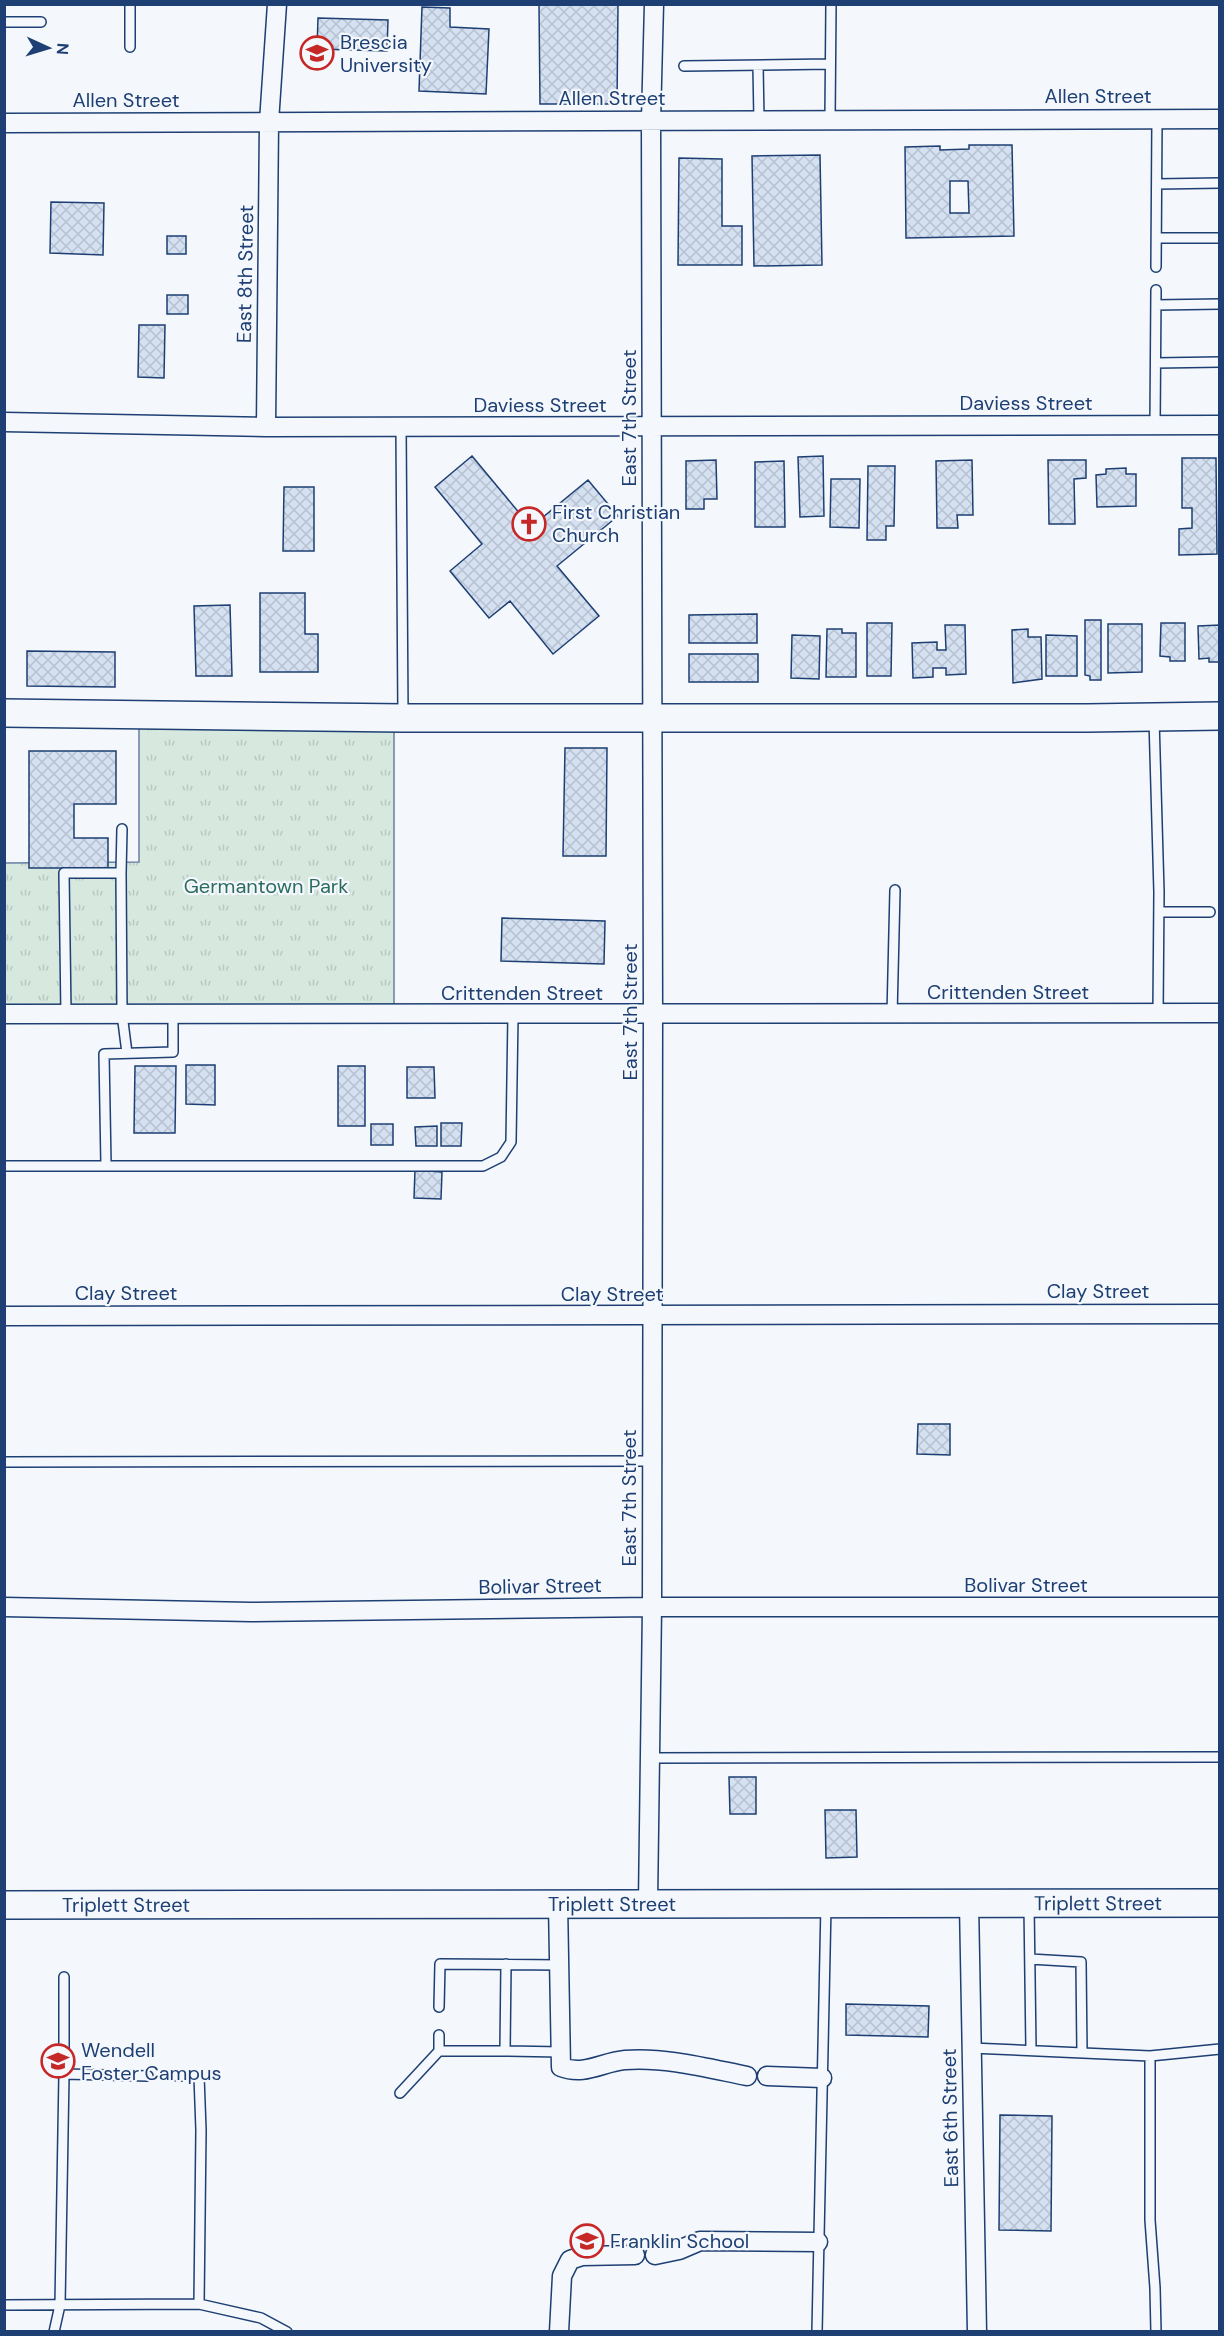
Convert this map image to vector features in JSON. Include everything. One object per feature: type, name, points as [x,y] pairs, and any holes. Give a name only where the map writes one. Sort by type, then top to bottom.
[{"type":"main road","points":[[4,713],[403,718],[1220,716]]},
{"type":"main road","name":"Triplett Street","points":[[4,1905],[1220,1903]]},
{"type":"street","name":"East 8th Street","points":[[266,427],[269,122],[277,4]]},
{"type":"street","name":"East 7th Street","points":[[648,1903],[652,1607],[651,120],[654,4]]},
{"type":"street","name":"Allen Street","points":[[4,123],[1220,119]]},
{"type":"street","name":"Daviess Street","points":[[4,422],[266,427],[1220,425]]},
{"type":"street","name":"Crittenden Street","points":[[4,1014],[1220,1013]]},
{"type":"street","name":"Clay Street","points":[[4,1316],[1220,1314]]},
{"type":"street","name":"Bolivar Street","points":[[4,1607],[251,1612],[652,1607],[1220,1607]]},
{"type":"street","points":[[558,1903],[561,2067],[571,2070],[588,2070],[624,2060],[684,2063],[747,2076]]},
{"type":"street","name":"East 6th Street","points":[[969,1903],[977,2331]]},
{"type":"street","points":[[767,2076],[822,2078]]},
{"type":"street","points":[[656,2255],[678,2250],[700,2241],[819,2242]]},
{"type":"street","points":[[560,2331],[562,2276],[570,2260],[582,2256],[635,2255]]},
{"type":"lane","points":[[129,4],[129,47]]},
{"type":"lane","points":[[830,119],[831,4]]},
{"type":"lane","points":[[4,22],[41,22]]},
{"type":"lane","points":[[684,66],[830,64]]},
{"type":"lane","points":[[758,66],[759,120]]},
{"type":"lane","points":[[1156,267],[1157,118]]},
{"type":"lane","points":[[1157,184],[1220,183]]},
{"type":"lane","points":[[1156,238],[1220,238]]},
{"type":"lane","points":[[1155,426],[1156,290]]},
{"type":"lane","points":[[1156,305],[1220,304]]},
{"type":"lane","points":[[1156,363],[1220,362]]},
{"type":"lane","points":[[401,427],[403,718]]},
{"type":"lane","points":[[1154,717],[1159,912],[1158,1014]]},
{"type":"lane","points":[[122,829],[122,1014],[127,1053]]},
{"type":"lane","points":[[66,1014],[64,873],[121,873]]},
{"type":"lane","points":[[892,1014],[895,890]]},
{"type":"lane","points":[[1159,912],[1210,912]]},
{"type":"lane","points":[[106,1165],[104,1054],[173,1052],[173,1015]]},
{"type":"lane","points":[[4,1166],[483,1166],[501,1157],[511,1142],[513,1015]]},
{"type":"lane","points":[[4,1462],[651,1461]]},
{"type":"lane","points":[[650,1758],[1220,1757]]},
{"type":"lane","points":[[1029,1902],[1031,2050]]},
{"type":"lane","points":[[817,2331],[826,1903]]},
{"type":"lane","points":[[1030,1959],[1081,1962],[1082,2053]]},
{"type":"lane","points":[[439,2007],[440,1964],[559,1965]]},
{"type":"lane","points":[[505,2051],[506,1964]]},
{"type":"lane","points":[[54,2331],[60,2305],[64,1977]]},
{"type":"lane","points":[[400,2093],[439,2050],[439,2035]]},
{"type":"lane","points":[[971,2048],[1150,2056],[1220,2049]]},
{"type":"lane","points":[[439,2050],[561,2052]]},
{"type":"lane","points":[[1150,2056],[1150,2220],[1156,2331]]},
{"type":"lane","points":[[64,2074],[148,2076]]},
{"type":"lane","points":[[177,2076],[198,2076],[201,2130],[199,2304]]},
{"type":"lane","points":[[4,2305],[199,2304],[261,2318],[287,2331]]},
{"type":"green space","name":"Germantown Park","points":[[139,716],[394,718],[394,1015],[5,1014],[5,863],[139,862]]},
{"type":"building","points":[[539,4],[618,4],[617,104],[540,104]]},
{"type":"building","points":[[422,7],[450,8],[450,27],[489,29],[486,94],[419,91]]},
{"type":"building","points":[[318,18],[388,20],[387,51],[317,49]]},
{"type":"building","points":[[969,145],[1012,145],[1014,236],[906,238],[905,147],[940,146],[940,150],[969,149]],"holes":[[[950,181],[968,181],[969,213],[950,213]]]},
{"type":"building","points":[[820,155],[822,265],[754,266],[752,156]]},
{"type":"building","points":[[679,158],[722,159],[722,226],[742,226],[742,265],[678,265]]},
{"type":"building","points":[[51,202],[104,203],[103,255],[50,253]]},
{"type":"building","points":[[167,236],[186,236],[186,254],[167,254]]},
{"type":"building","points":[[167,295],[188,295],[188,314],[167,314]]},
{"type":"building","points":[[139,325],[165,325],[164,378],[138,377]]},
{"type":"building","points":[[472,456],[531,527],[588,480],[618,516],[557,566],[599,616],[553,654],[510,601],[489,618],[450,571],[482,544],[435,487]]},
{"type":"building","points":[[823,456],[824,516],[800,517],[798,457]]},
{"type":"building","points":[[1182,458],[1216,458],[1217,554],[1179,555],[1179,529],[1192,528],[1192,508],[1182,508]]},
{"type":"building","points":[[716,460],[717,499],[704,499],[704,509],[686,509],[686,461]]},
{"type":"building","points":[[972,460],[973,515],[957,515],[958,528],[937,528],[936,461]]},
{"type":"building","points":[[1048,460],[1086,460],[1086,478],[1074,479],[1075,524],[1049,524]]},
{"type":"building","points":[[784,461],[785,527],[755,527],[755,462]]},
{"type":"building","points":[[868,466],[895,466],[894,526],[886,526],[886,540],[867,540]]},
{"type":"building","points":[[1126,468],[1126,474],[1136,474],[1136,506],[1097,507],[1096,475],[1106,474],[1106,469]]},
{"type":"building","points":[[831,479],[860,479],[859,528],[830,527]]},
{"type":"building","points":[[284,487],[314,487],[314,551],[283,551]]},
{"type":"building","points":[[260,593],[305,593],[305,634],[318,634],[318,672],[260,672]]},
{"type":"building","points":[[230,605],[232,676],[196,676],[194,606]]},
{"type":"building","points":[[757,614],[757,643],[689,643],[689,615]]},
{"type":"building","points":[[1085,620],[1101,620],[1101,680],[1090,680],[1090,676],[1085,675]]},
{"type":"building","points":[[867,623],[892,623],[891,676],[867,676]]},
{"type":"building","points":[[1161,623],[1185,623],[1185,661],[1170,661],[1170,657],[1160,656]]},
{"type":"building","points":[[1108,624],[1142,624],[1142,672],[1108,673]]},
{"type":"building","points":[[945,625],[965,625],[966,674],[946,675],[946,668],[933,668],[933,677],[913,678],[912,643],[937,642],[937,650],[946,650]]},
{"type":"building","points":[[1220,625],[1220,662],[1209,662],[1209,658],[1199,659],[1198,626]]},
{"type":"building","points":[[827,629],[842,629],[842,633],[856,633],[856,677],[826,677]]},
{"type":"building","points":[[1028,629],[1028,637],[1041,637],[1042,679],[1013,683],[1012,630]]},
{"type":"building","points":[[792,635],[820,636],[819,679],[791,678]]},
{"type":"building","points":[[1046,635],[1077,636],[1077,676],[1046,676]]},
{"type":"building","points":[[27,651],[115,652],[115,687],[27,686]]},
{"type":"building","points":[[689,654],[758,654],[758,682],[689,682]]},
{"type":"building","points":[[565,748],[607,748],[606,856],[563,856]]},
{"type":"building","points":[[29,751],[116,751],[116,804],[74,804],[74,838],[108,838],[108,868],[29,868]]},
{"type":"building","points":[[502,918],[605,921],[604,964],[501,961]]},
{"type":"building","points":[[186,1065],[215,1065],[215,1105],[186,1104]]},
{"type":"building","points":[[135,1066],[176,1066],[175,1133],[134,1133]]},
{"type":"building","points":[[338,1066],[365,1066],[365,1126],[338,1126]]},
{"type":"building","points":[[407,1067],[434,1067],[435,1098],[407,1098]]},
{"type":"building","points":[[441,1123],[462,1123],[461,1146],[441,1146]]},
{"type":"building","points":[[371,1124],[393,1124],[393,1145],[371,1145]]},
{"type":"building","points":[[437,1126],[437,1146],[416,1146],[415,1127]]},
{"type":"building","points":[[415,1170],[442,1172],[441,1199],[414,1198]]},
{"type":"building","points":[[918,1424],[950,1424],[950,1455],[917,1454]]},
{"type":"building","points":[[729,1777],[756,1777],[756,1814],[730,1814]]},
{"type":"building","points":[[825,1810],[856,1810],[857,1857],[826,1858]]},
{"type":"building","points":[[846,2004],[929,2006],[928,2037],[846,2035]]},
{"type":"building","points":[[1000,2115],[1052,2116],[1051,2231],[999,2230]]},
{"type":"place","name":"Brescia University","points":[[317,53]]},
{"type":"place","name":"First Christian Church","points":[[529,524]]},
{"type":"place","name":"Wendell Foster Campus","points":[[58,2061]]},
{"type":"place","name":"Franklin School","points":[[587,2241]]}]
